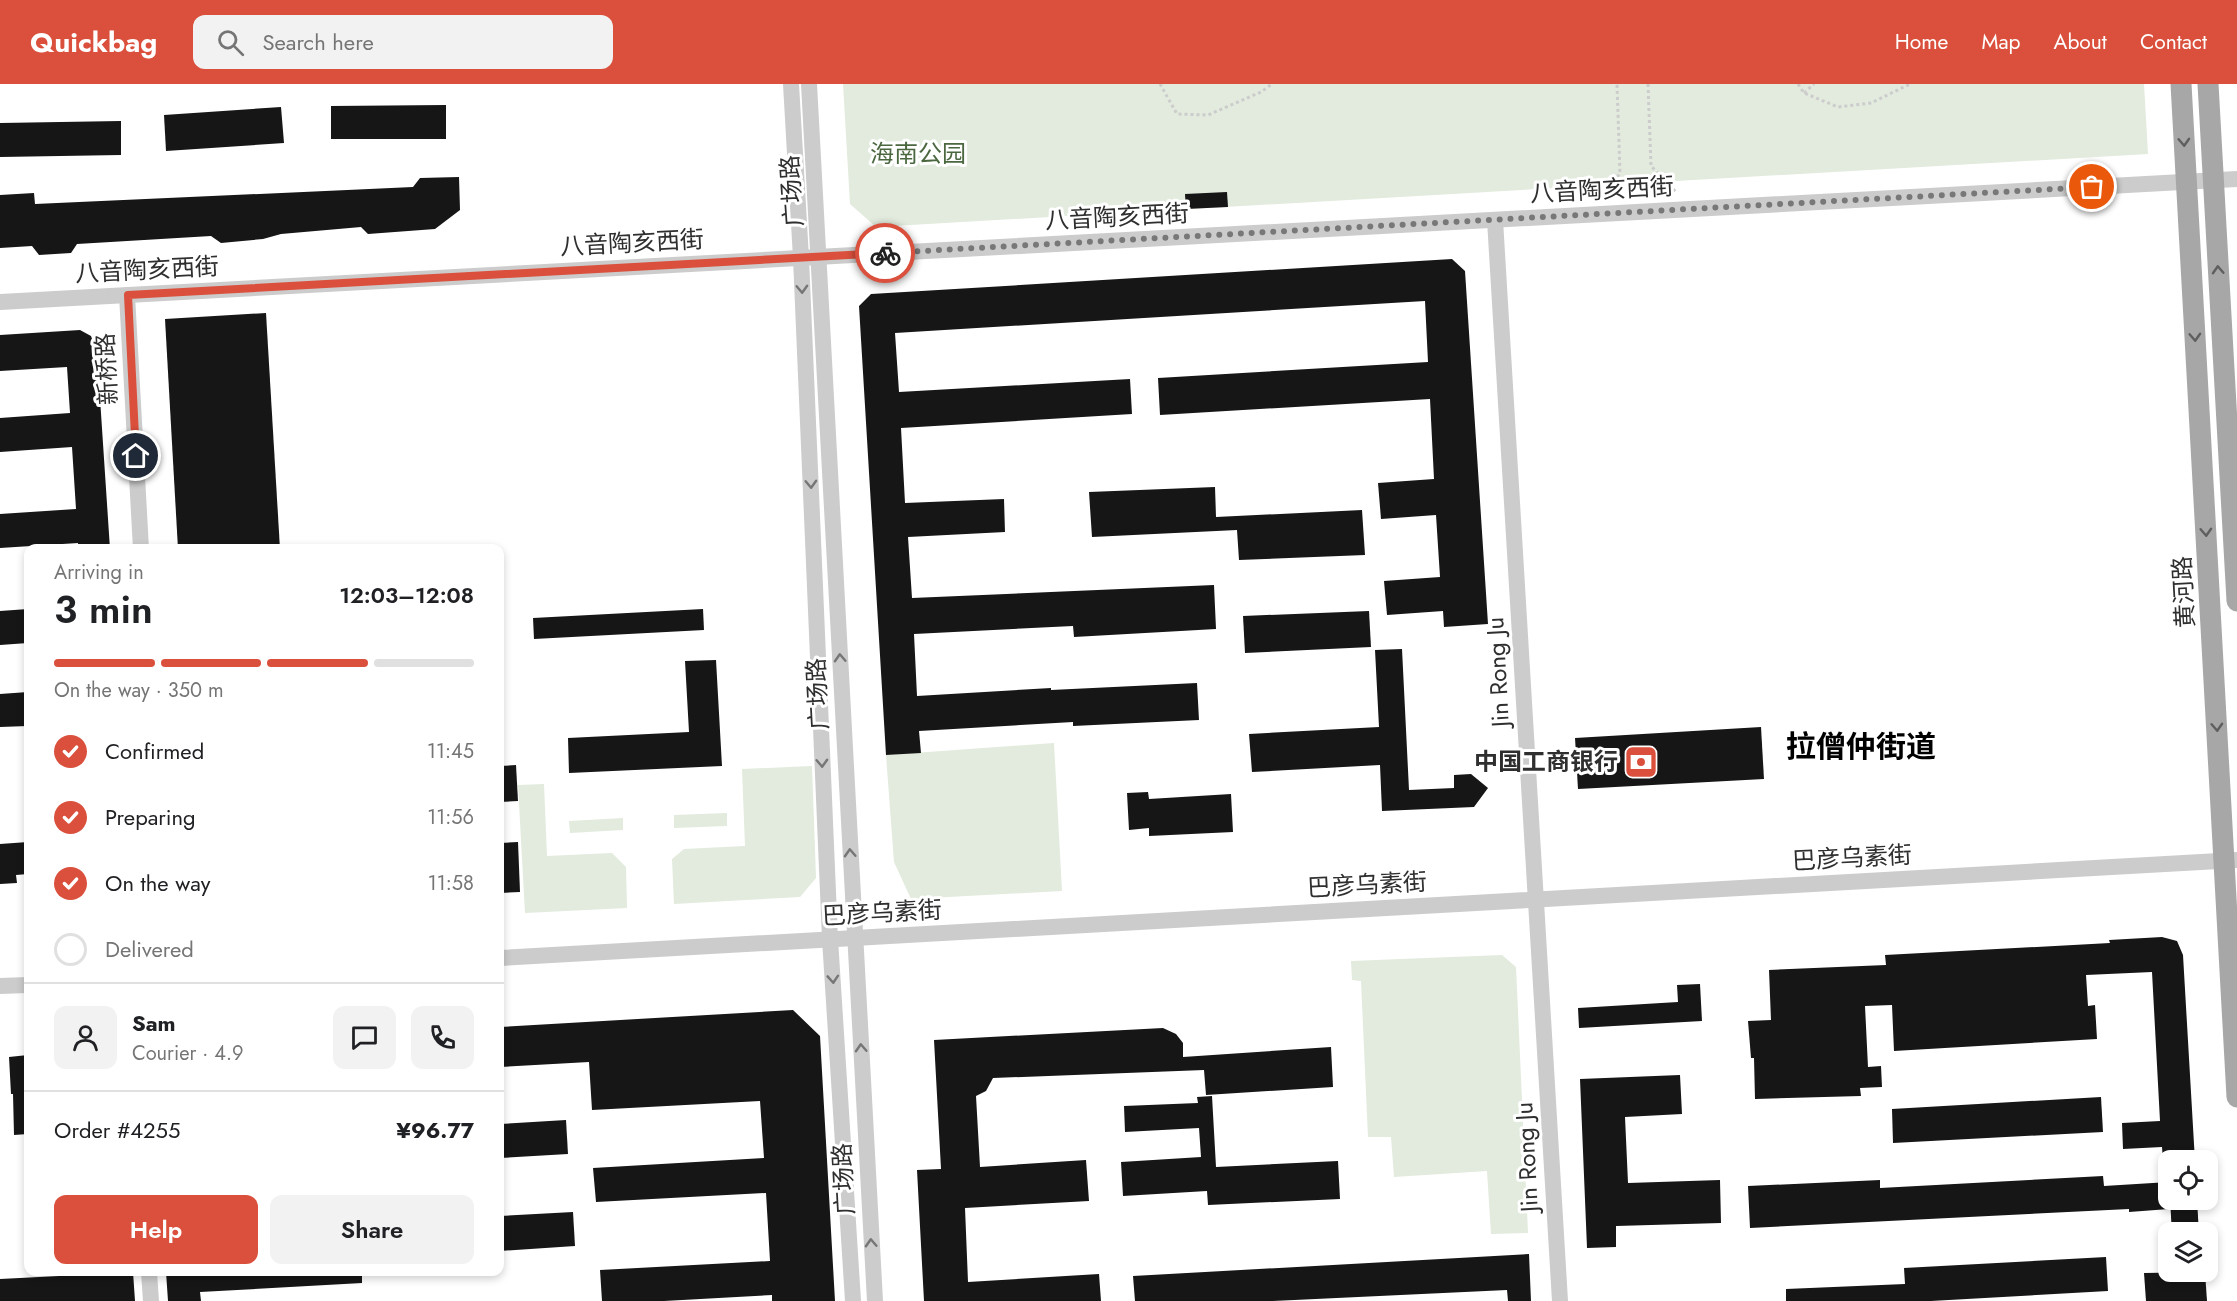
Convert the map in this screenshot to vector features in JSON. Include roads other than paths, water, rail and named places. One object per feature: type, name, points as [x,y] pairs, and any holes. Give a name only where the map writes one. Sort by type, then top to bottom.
[{"type":"main road","name":"黄河路","points":[[2181,84],[2231,865],[2237,1097]]},
{"type":"main road","points":[[2208,84],[2237,601]]},
{"type":"street","name":"广场路","points":[[791,84],[801,258],[830,944],[853,1301]]},
{"type":"street","name":"广场路","points":[[809,84],[875,1301]]},
{"type":"street","name":"八音陶亥西街","points":[[0,302],[2237,179]]},
{"type":"street","name":"Jin Rong Ju","points":[[1495,220],[1560,1301]]},
{"type":"street","name":"新桥路","points":[[128,295],[141,544]]},
{"type":"street","name":"巴彦乌素街","points":[[504,958],[855,943],[2231,865]]},
{"type":"street","name":"巴彦乌素街","points":[[504,967],[830,944]]},
{"type":"street","points":[[0,986],[24,985]]},
{"type":"street","points":[[0,995],[24,994]]},
{"type":"street","points":[[149,1276],[151,1301]]},
{"type":"place","name":"中国工商银行","points":[[1641,762]]},
{"type":"district","name":"拉僧仲街道","points":[[1861,747]]},
{"type":"park label","name":"海南公园","points":[[918,154]]}]
